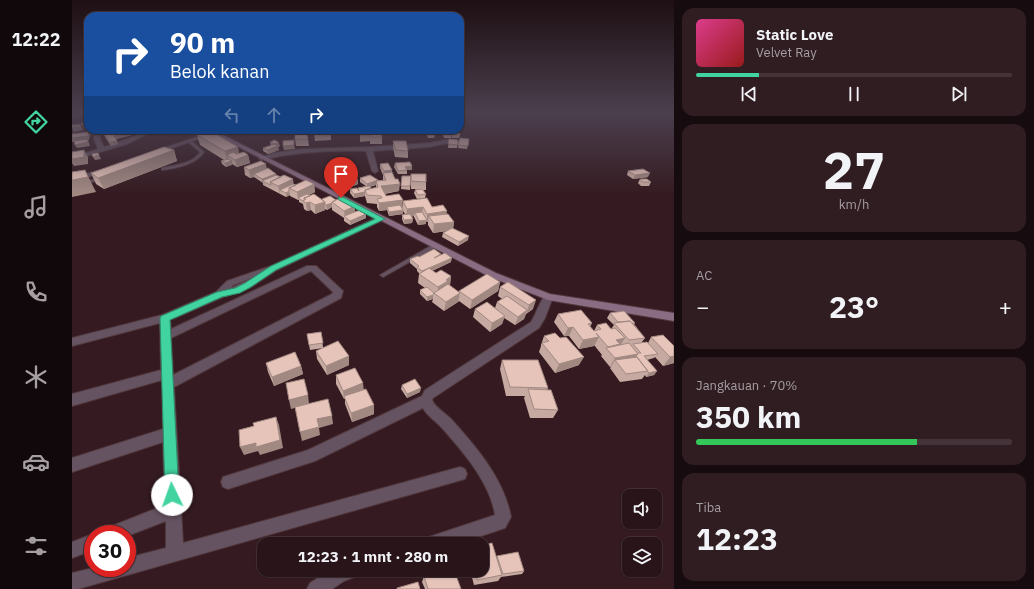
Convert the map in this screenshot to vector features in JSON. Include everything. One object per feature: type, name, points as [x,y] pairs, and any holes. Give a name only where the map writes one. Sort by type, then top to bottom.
[{"type":"street","points":[[78,142],[85,139]]},
{"type":"street","points":[[100,139],[102,150]]},
{"type":"street","points":[[75,158],[126,143],[133,139]]},
{"type":"street","points":[[148,154],[192,139]]},
{"type":"street","points":[[227,139],[493,275],[548,297],[674,317]]},
{"type":"street","points":[[261,158],[295,151],[342,148],[369,149],[430,145],[451,141]]},
{"type":"street","points":[[369,149],[376,171]]},
{"type":"street","points":[[72,182],[114,167]]},
{"type":"street","points":[[72,179],[87,176]]},
{"type":"street","points":[[72,342],[165,318],[220,294],[237,290],[248,285],[274,268],[381,219]]},
{"type":"street","points":[[72,400],[167,379],[337,296],[338,291],[313,268],[307,269],[166,336]]},
{"type":"street","points":[[228,482],[310,456],[426,400],[429,394],[535,325],[540,318],[548,297]]},
{"type":"street","points":[[165,318],[175,554]]},
{"type":"street","points":[[426,400],[428,408],[444,421],[479,464],[498,496],[503,509],[504,517],[499,522],[453,537]]},
{"type":"street","points":[[72,465],[170,433]]},
{"type":"street","points":[[136,565],[460,474]]},
{"type":"street","points":[[136,525],[173,510]]},
{"type":"street","points":[[72,550],[84,545]]},
{"type":"street","points":[[72,582],[91,577]]},
{"type":"street","points":[[316,589],[334,577]]},
{"type":"lane","points":[[163,169],[194,160],[200,156],[202,152],[189,141]]},
{"type":"lane","points":[[163,155],[170,152],[173,146]]},
{"type":"lane","points":[[72,187],[106,177]]},
{"type":"lane","points":[[383,275],[434,246]]},
{"type":"building","points":[[87,139],[88,142],[75,145],[74,141]]},
{"type":"building","points":[[108,139],[116,139],[117,141],[110,142]]},
{"type":"building","points":[[205,139],[225,139],[238,147],[225,151]]},
{"type":"building","points":[[449,139],[458,140],[458,145],[448,144]]},
{"type":"building","points":[[460,139],[469,139],[468,146],[458,145]]},
{"type":"building","points":[[275,140],[279,143],[274,144],[270,142]]},
{"type":"building","points":[[294,140],[294,145],[283,146],[283,141]]},
{"type":"building","points":[[393,141],[406,141],[408,151],[396,150]]},
{"type":"building","points":[[275,144],[278,146],[267,150],[263,148]]},
{"type":"building","points":[[164,147],[174,150],[98,178],[91,173]]},
{"type":"building","points":[[84,150],[84,157],[72,159],[72,152]]},
{"type":"building","points":[[233,152],[237,154],[244,152],[248,155],[235,160],[227,155]]},
{"type":"building","points":[[98,153],[99,155],[93,157],[92,154]]},
{"type":"building","points":[[228,159],[232,161],[225,163],[221,161]]},
{"type":"building","points":[[261,161],[266,164],[249,170],[244,167]]},
{"type":"building","points":[[410,162],[412,166],[405,167],[407,170],[398,171],[395,163]]},
{"type":"building","points":[[388,163],[392,170],[384,171],[380,164]]},
{"type":"building","points":[[268,168],[276,174],[262,179],[254,174]]},
{"type":"building","points":[[643,169],[650,173],[635,175],[628,171]]},
{"type":"building","points":[[85,170],[88,177],[72,180],[72,172]]},
{"type":"building","points":[[392,172],[395,179],[398,179],[400,184],[381,186],[386,196],[399,194],[403,200],[379,203],[377,199],[382,198],[381,196],[367,195],[365,190],[378,187],[376,181],[386,180],[383,173]]},
{"type":"building","points":[[411,174],[426,174],[426,182],[411,181]]},
{"type":"building","points":[[276,175],[281,177],[270,182],[271,185],[262,181]]},
{"type":"building","points":[[284,175],[293,179],[278,186],[270,182]]},
{"type":"building","points":[[370,175],[378,180],[367,184],[360,178]]},
{"type":"building","points":[[402,176],[411,176],[410,186],[401,186]]},
{"type":"building","points":[[353,177],[358,180],[343,186],[339,182]]},
{"type":"building","points":[[640,179],[647,179],[651,182],[643,182]]},
{"type":"building","points":[[306,180],[314,184],[297,192],[289,188]]},
{"type":"building","points":[[293,184],[296,185],[289,188],[289,191],[286,193],[280,190]]},
{"type":"building","points":[[369,186],[371,188],[365,190],[365,192],[354,194],[350,189],[357,188],[359,191],[358,188]]},
{"type":"building","points":[[422,189],[426,194],[418,195],[415,190]]},
{"type":"building","points":[[307,194],[310,196],[304,198],[303,201],[298,198]]},
{"type":"building","points":[[314,194],[325,202],[315,205],[310,202],[306,203],[303,201],[306,199],[304,198]]},
{"type":"building","points":[[330,196],[336,200],[325,205],[325,202],[322,199]]},
{"type":"building","points":[[342,197],[355,206],[344,211],[332,202]]},
{"type":"building","points":[[427,198],[432,207],[443,205],[447,211],[427,214],[423,207],[407,209],[403,201]]},
{"type":"building","points":[[400,205],[403,210],[389,212],[387,207]]},
{"type":"building","points":[[360,210],[366,214],[350,221],[344,216]]},
{"type":"building","points":[[422,212],[427,220],[419,221],[415,213]]},
{"type":"building","points":[[410,214],[413,219],[404,220],[402,215]]},
{"type":"building","points":[[448,214],[454,222],[434,224],[429,216]]},
{"type":"building","points":[[452,228],[469,236],[459,242],[443,233]]},
{"type":"building","points":[[434,249],[441,254],[434,258],[445,253],[452,258],[422,271],[417,267],[419,266],[410,259],[419,257]]},
{"type":"building","points":[[429,268],[436,273],[441,270],[451,276],[446,280],[448,281],[438,287],[419,274]]},
{"type":"building","points":[[487,274],[500,282],[472,300],[459,291]]},
{"type":"building","points":[[508,282],[536,300],[529,305],[500,287]]},
{"type":"building","points":[[448,284],[460,293],[446,302],[434,293]]},
{"type":"building","points":[[427,287],[434,293],[433,295],[427,297],[420,290]]},
{"type":"building","points":[[507,296],[527,310],[518,317],[497,302]]},
{"type":"building","points":[[487,302],[505,316],[492,323],[475,309]]},
{"type":"building","points":[[581,310],[592,323],[588,324],[594,331],[601,329],[597,325],[606,323],[611,329],[615,328],[625,338],[616,340],[620,344],[608,347],[596,333],[599,337],[583,340],[573,327],[568,328],[558,314]]},
{"type":"building","points":[[624,311],[635,323],[630,321],[618,322],[610,313]]},
{"type":"building","points":[[630,321],[645,338],[629,340],[614,323]]},
{"type":"building","points":[[321,332],[323,343],[309,345],[307,334]]},
{"type":"building","points":[[555,333],[560,338],[566,337],[584,357],[559,364],[542,343],[549,341],[544,336]]},
{"type":"building","points":[[663,335],[674,346],[674,356],[670,357],[651,337]]},
{"type":"building","points":[[338,341],[349,356],[326,366],[316,351]]},
{"type":"building","points":[[647,342],[658,354],[644,356],[657,371],[649,373],[636,357],[638,353],[641,353],[633,344]]},
{"type":"building","points":[[629,343],[638,354],[615,358],[606,348]]},
{"type":"building","points":[[295,352],[301,366],[272,377],[266,363]]},
{"type":"building","points":[[637,357],[648,371],[626,374],[615,360]]},
{"type":"building","points":[[502,360],[538,360],[548,388],[510,387]]},
{"type":"building","points":[[355,368],[363,383],[343,391],[336,375]]},
{"type":"building","points":[[304,379],[308,395],[289,400],[286,383]]},
{"type":"building","points":[[415,379],[421,388],[407,394],[402,385]]},
{"type":"building","points":[[366,389],[374,405],[351,413],[344,396]]},
{"type":"building","points":[[528,389],[551,390],[558,410],[534,409]]},
{"type":"building","points":[[328,399],[332,416],[317,419],[319,427],[300,432],[295,407]]},
{"type":"building","points":[[276,417],[280,440],[256,447],[256,443],[240,447],[239,430],[254,426],[253,423]]},
{"type":"building","points":[[492,543],[502,575],[477,580],[476,577],[489,577],[489,544]]},
{"type":"building","points":[[518,552],[524,571],[503,574],[497,556]]},
{"type":"building","points":[[424,577],[457,577],[461,589],[428,589]]},
{"type":"building","points":[[418,582],[420,589],[397,589],[397,588]]},
{"type":"route","points":[[172,495],[165,318],[220,294],[237,290],[248,285],[274,268],[307,252],[371,225],[381,219],[341,198]]}]
